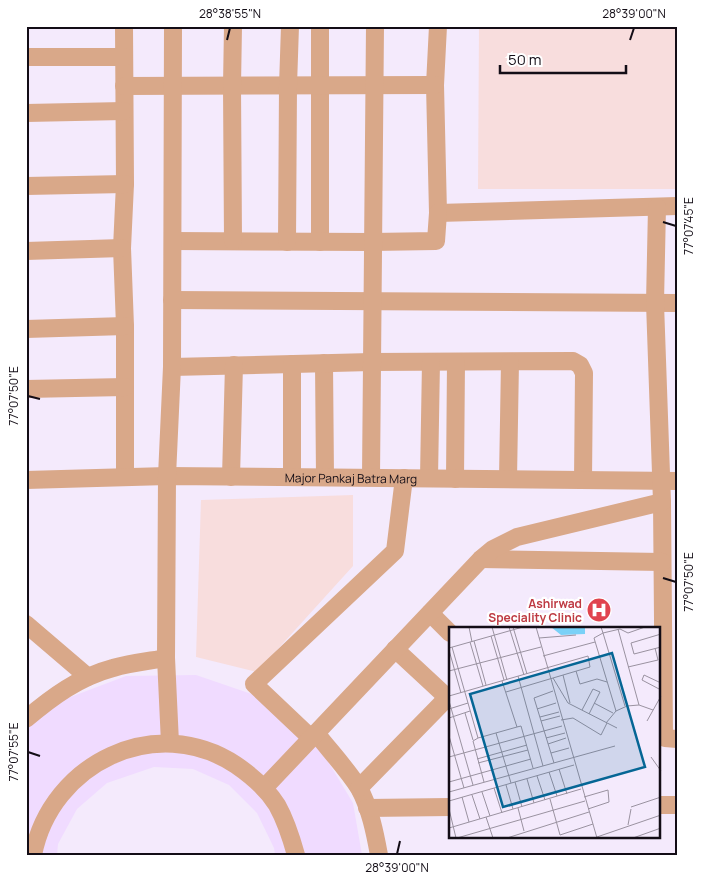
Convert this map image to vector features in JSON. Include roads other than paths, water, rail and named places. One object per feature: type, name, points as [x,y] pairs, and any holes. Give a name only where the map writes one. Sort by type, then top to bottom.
[{"type":"street","points":[[124,26],[125,184],[122,248],[125,326],[125,478]]},
{"type":"street","points":[[170,744],[166,658],[167,476],[172,367],[173,26]]},
{"type":"street","points":[[233,26],[233,241]]},
{"type":"street","points":[[287,242],[290,26]]},
{"type":"street","points":[[320,26],[320,242]]},
{"type":"street","points":[[371,477],[375,26]]},
{"type":"street","points":[[173,241],[372,242],[436,240],[438,213],[435,85],[438,26]]},
{"type":"street","points":[[26,57],[124,57]]},
{"type":"street","points":[[124,86],[435,85]]},
{"type":"street","points":[[26,113],[124,111]]},
{"type":"street","points":[[26,186],[125,184]]},
{"type":"street","points":[[438,213],[677,206]]},
{"type":"street","points":[[657,207],[655,303],[668,481],[662,502],[661,642],[664,735],[665,738],[677,739]]},
{"type":"street","points":[[26,251],[122,248]]},
{"type":"street","points":[[172,300],[677,303]]},
{"type":"street","points":[[26,329],[125,326]]},
{"type":"street","points":[[172,367],[372,362],[573,361],[580,365],[584,373],[583,480]]},
{"type":"street","points":[[429,478],[431,362]]},
{"type":"street","points":[[455,478],[456,362]]},
{"type":"street","points":[[508,479],[510,362]]},
{"type":"street","points":[[292,364],[292,477]]},
{"type":"street","points":[[324,364],[325,477]]},
{"type":"street","points":[[231,477],[234,365]]},
{"type":"street","points":[[26,389],[125,387]]},
{"type":"street","name":"Major Pankaj Batra Marg","points":[[26,480],[167,476],[668,481]]},
{"type":"street","points":[[378,855],[375,834],[359,788],[314,736],[254,684],[395,551],[404,478]]},
{"type":"street","points":[[264,788],[481,559],[493,549],[517,537],[662,502]]},
{"type":"street","points":[[481,559],[662,562]]},
{"type":"street","points":[[430,613],[449,632]]},
{"type":"street","points":[[26,624],[88,677]]},
{"type":"street","points":[[359,788],[449,699],[395,649]]},
{"type":"street","points":[[26,719],[68,687],[88,677],[113,668],[166,658]]},
{"type":"street","points":[[33,855],[32,832],[72,781],[91,766],[110,755],[137,746],[170,744],[207,750],[228,759],[248,773],[264,788],[277,805],[288,828],[296,855]]},
{"type":"street","points":[[660,805],[677,805]]},
{"type":"street","points":[[367,808],[449,807]]},
{"type":"place","name":"Ashirwad Speciality Clinic","points":[[599,610]]}]
